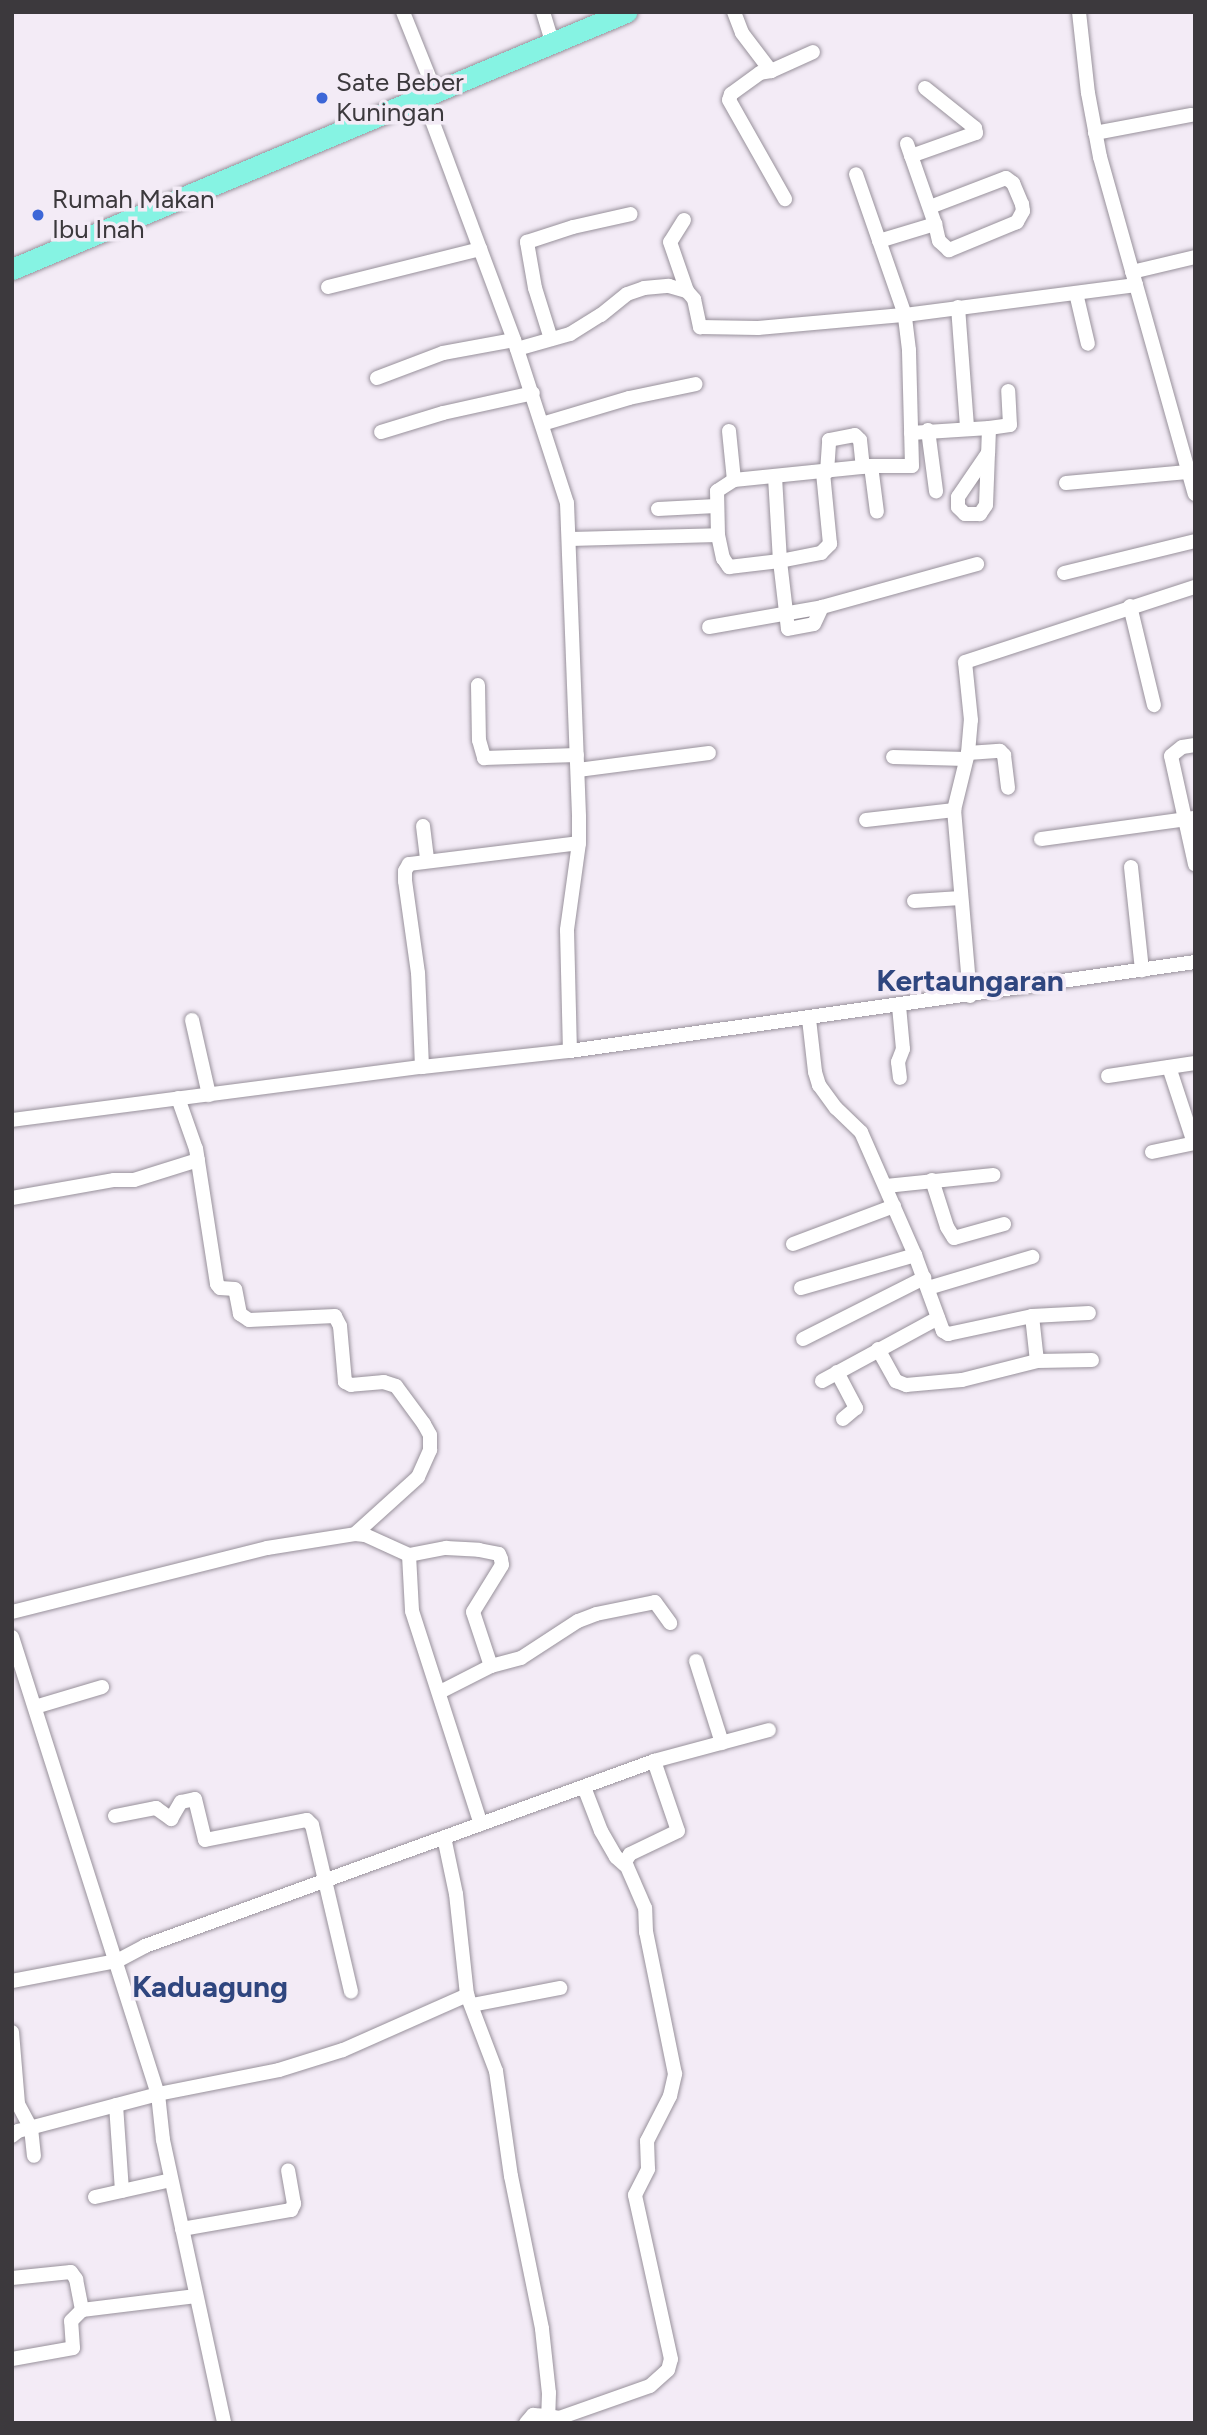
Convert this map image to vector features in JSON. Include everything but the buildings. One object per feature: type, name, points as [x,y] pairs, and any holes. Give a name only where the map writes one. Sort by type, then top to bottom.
[{"type":"main road","points":[[12,269],[430,97],[622,13]]},
{"type":"street","points":[[403,12],[480,249],[516,344],[564,489],[570,539],[579,843],[567,930],[570,1051]]},
{"type":"street","points":[[543,12],[553,44]]},
{"type":"street","points":[[734,12],[742,33],[771,71]]},
{"type":"street","points":[[1079,12],[1096,134],[1134,279],[1188,447],[1188,472],[1195,495]]},
{"type":"street","points":[[785,200],[729,100],[731,94],[760,73],[771,71],[813,52]]},
{"type":"street","points":[[925,88],[975,128],[976,133],[909,150],[939,241],[949,250],[1017,222],[1023,211],[1013,183],[1006,178],[930,207]]},
{"type":"street","points":[[1096,134],[1191,115]]},
{"type":"street","points":[[856,174],[905,315],[912,466]]},
{"type":"street","points":[[551,339],[535,288],[527,242],[573,227],[631,214]]},
{"type":"street","points":[[684,220],[672,236],[670,247],[687,291],[694,299],[698,324],[703,328],[758,328],[905,315],[1076,293],[1134,279],[1195,257]]},
{"type":"street","points":[[879,241],[935,224]]},
{"type":"street","points":[[328,287],[480,249]]},
{"type":"street","points":[[377,378],[443,353],[551,339],[588,324],[633,291],[669,286],[687,291]]},
{"type":"street","points":[[1076,293],[1088,344]]},
{"type":"street","points":[[958,307],[967,427]]},
{"type":"street","points":[[542,424],[629,398],[696,384]]},
{"type":"street","points":[[911,433],[1010,425],[1008,391]]},
{"type":"street","points":[[381,432],[443,412],[533,393]]},
{"type":"street","points":[[988,453],[989,428]]},
{"type":"street","points":[[928,430],[936,491]]},
{"type":"street","points":[[729,431],[734,480]]},
{"type":"street","points":[[877,512],[867,466],[860,440],[855,435],[829,440],[825,472],[830,544],[821,553],[729,567],[723,558],[718,535],[717,491],[734,480],[775,478],[825,472],[867,466],[933,466]]},
{"type":"street","points":[[1066,483],[1188,472]]},
{"type":"street","points":[[775,478],[780,561],[788,628]]},
{"type":"street","points":[[658,509],[716,506]]},
{"type":"street","points":[[570,539],[718,535]]},
{"type":"street","points":[[1064,573],[1195,541]]},
{"type":"street","points":[[709,627],[788,628],[822,607],[977,564]]},
{"type":"street","points":[[970,996],[954,810],[967,756],[971,720],[965,662],[1195,587]]},
{"type":"street","points":[[1130,606],[1154,705]]},
{"type":"street","points":[[478,685],[479,746],[484,758],[577,755]]},
{"type":"street","points":[[1195,745],[1182,747],[1171,756],[1190,819],[1195,864]]},
{"type":"street","points":[[893,757],[967,756],[1000,751],[1004,755],[1008,788]]},
{"type":"street","points":[[578,770],[709,753]]},
{"type":"street","points":[[866,820],[954,810]]},
{"type":"street","points":[[1041,839],[1190,819]]},
{"type":"street","points":[[423,826],[427,859]]},
{"type":"street","points":[[422,1067],[418,973],[405,871],[409,864],[427,859],[579,843]]},
{"type":"street","points":[[1132,867],[1142,970]]},
{"type":"street","points":[[914,901],[961,898]]},
{"type":"street","points":[[12,1120],[810,1019],[1195,962]]},
{"type":"street","points":[[899,1006],[903,1043],[898,1062],[900,1078]]},
{"type":"street","points":[[810,1019],[815,1072],[819,1085],[831,1103],[861,1132],[915,1255],[938,1318],[948,1334],[1032,1316],[1089,1313]]},
{"type":"street","points":[[192,1020],[209,1095]]},
{"type":"street","points":[[1108,1076],[1195,1063]]},
{"type":"street","points":[[1152,1152],[1195,1143],[1169,1067]]},
{"type":"street","points":[[178,1098],[198,1160],[217,1284],[220,1288],[235,1289],[242,1317],[249,1320],[335,1316],[340,1326],[345,1382],[351,1385],[384,1382],[397,1387],[430,1435],[430,1450],[418,1477],[355,1534]]},
{"type":"street","points":[[12,1198],[114,1180],[134,1180],[198,1160]]},
{"type":"street","points":[[886,1186],[993,1175]]},
{"type":"street","points":[[932,1180],[947,1227],[954,1238],[1004,1224]]},
{"type":"street","points":[[793,1244],[894,1206]]},
{"type":"street","points":[[801,1288],[915,1255]]},
{"type":"street","points":[[803,1339],[926,1283],[1032,1257]]},
{"type":"street","points":[[1032,1316],[1037,1361]]},
{"type":"street","points":[[822,1381],[938,1318]]},
{"type":"street","points":[[878,1349],[895,1381],[906,1385],[962,1380],[1037,1361],[1092,1360]]},
{"type":"street","points":[[837,1372],[856,1408],[843,1419]]},
{"type":"street","points":[[12,1612],[267,1548],[355,1534],[409,1555],[446,1548],[499,1555],[502,1565],[473,1612],[491,1666]]},
{"type":"street","points":[[409,1555],[412,1611],[440,1692],[466,1786],[481,1824]]},
{"type":"street","points":[[440,1692],[491,1666],[521,1658],[578,1621],[596,1614],[655,1602],[670,1623]]},
{"type":"street","points":[[12,1637],[158,2094],[171,2180],[224,2423]]},
{"type":"street","points":[[696,1661],[722,1743]]},
{"type":"street","points":[[35,1707],[102,1687]]},
{"type":"street","points":[[12,1981],[117,1961],[145,1946],[324,1879],[654,1761],[769,1730]]},
{"type":"street","points":[[625,1865],[625,1859],[630,1854],[678,1830],[654,1761]]},
{"type":"street","points":[[526,2423],[533,2415],[559,2418],[650,2386],[668,2370],[671,2359],[635,2195],[648,2169],[647,2141],[670,2096],[675,2074],[648,1942],[645,1908],[625,1865],[616,1857],[601,1831],[584,1787]]},
{"type":"street","points":[[116,1816],[156,1808],[171,1819],[181,1802],[195,1799],[205,1840],[307,1819],[312,1825],[351,1991]]},
{"type":"street","points":[[444,1838],[456,1894],[470,2000],[496,2071],[511,2176],[542,2329],[549,2393],[548,2416]]},
{"type":"street","points":[[12,2137],[31,2128],[158,2094],[279,2070],[343,2050],[470,2000],[560,1988]]},
{"type":"street","points":[[12,2032],[18,2104],[31,2128],[34,2156]]},
{"type":"street","points":[[116,2105],[122,2191]]},
{"type":"street","points":[[182,2229],[291,2210],[294,2204],[288,2171]]},
{"type":"street","points":[[95,2197],[171,2180]]},
{"type":"street","points":[[12,2277],[71,2272],[76,2279],[82,2310]]},
{"type":"street","points":[[12,2359],[73,2348],[71,2321],[82,2310],[196,2296]]},
{"type":"place","name":"Sate Beber Kuningan","points":[[322,98]]},
{"type":"place","name":"Rumah Makan Ibu Inah","points":[[38,215]]},
{"type":"district","name":"Kertaungaran","points":[[970,981]]},
{"type":"district","name":"Kaduagung","points":[[210,1987]]}]
